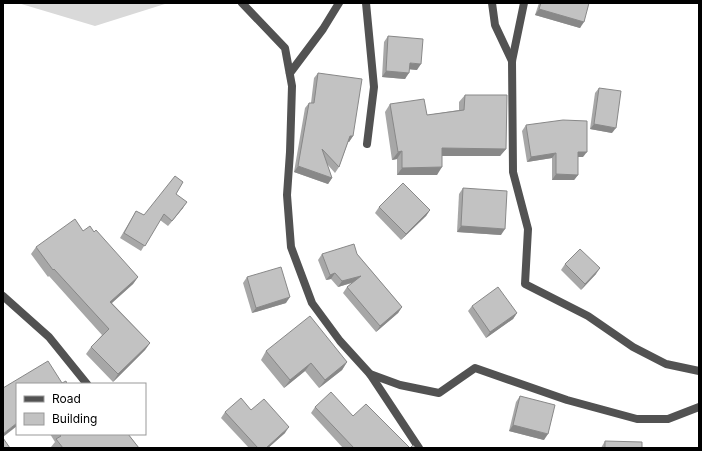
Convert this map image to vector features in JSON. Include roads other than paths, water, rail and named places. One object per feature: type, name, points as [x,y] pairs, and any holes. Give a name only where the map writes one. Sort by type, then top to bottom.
[{"type":"street","points":[[242,3],[285,48],[290,73],[292,100],[287,195],[291,247],[312,303],[340,341],[370,374],[419,448]]},
{"type":"street","points":[[290,73],[323,29],[339,3]]},
{"type":"street","points":[[366,3],[374,87],[367,144]]},
{"type":"street","points":[[492,3],[495,25],[512,61]]},
{"type":"street","points":[[524,3],[512,61],[512,172],[528,229],[525,284],[588,316],[633,346],[666,364],[699,371]]},
{"type":"street","points":[[3,296],[49,337],[86,383]]},
{"type":"street","points":[[370,374],[400,385],[439,393],[475,368],[567,400],[637,419],[668,419],[699,408]]}]
